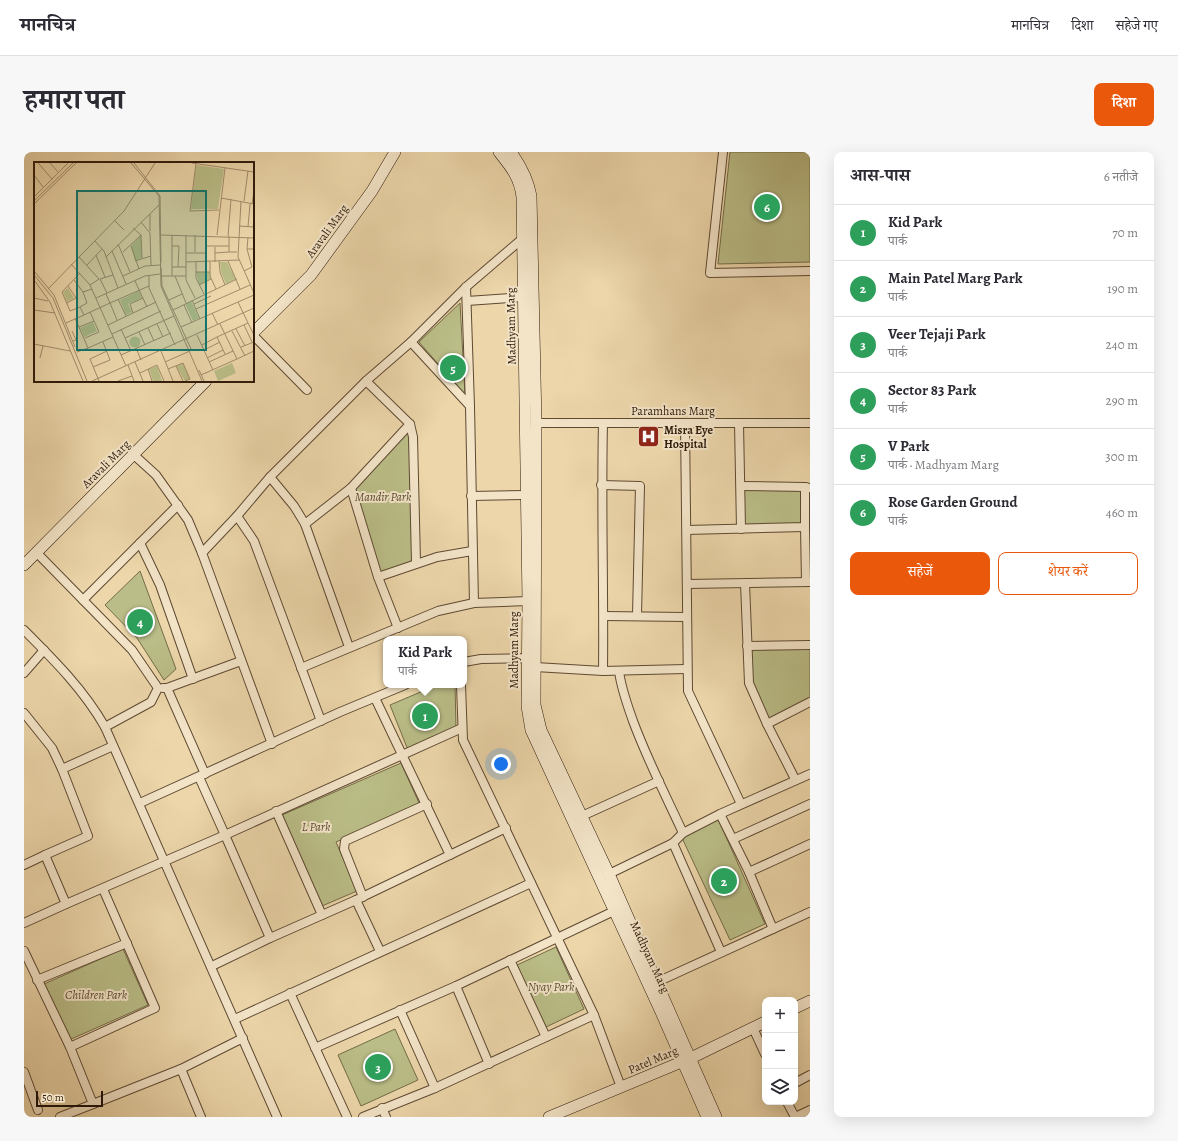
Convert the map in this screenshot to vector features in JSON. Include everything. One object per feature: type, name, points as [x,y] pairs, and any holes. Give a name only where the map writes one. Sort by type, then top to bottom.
[{"type":"street","name":"Aravali Marg","points":[[254,333],[311,275],[372,191],[395,152]]},
{"type":"street","name":"Madhyam Marg","points":[[499,152],[512,168],[520,182],[528,601],[536,705],[541,730],[609,874],[657,982],[707,1117]]},
{"type":"street","name":"Madhyam Marg","points":[[511,152],[521,165],[528,181],[531,196],[536,423],[533,661],[527,706],[531,730],[661,1012],[716,1117]]},
{"type":"street","points":[[723,152],[710,273],[810,271]]},
{"type":"street","points":[[202,553],[237,516],[270,477],[366,381],[411,342],[466,287],[522,240]]},
{"type":"street","points":[[466,287],[474,603]]},
{"type":"street","points":[[467,301],[523,297]]},
{"type":"street","points":[[254,335],[307,390]]},
{"type":"street","points":[[411,342],[470,406]]},
{"type":"street","points":[[366,381],[410,424],[413,437],[416,562]]},
{"type":"street","name":"Aravali Marg","points":[[24,565],[205,382]]},
{"type":"street","name":"Paramhans Marg","points":[[536,423],[810,423]]},
{"type":"street","points":[[603,423],[601,485],[604,616],[603,671]]},
{"type":"street","points":[[685,423],[687,530],[686,669],[688,691],[741,804]]},
{"type":"street","points":[[739,423],[741,529]]},
{"type":"street","points":[[305,524],[351,488],[410,424]]},
{"type":"street","points":[[134,455],[156,475],[188,520],[202,553],[272,744]]},
{"type":"street","points":[[270,477],[294,506],[305,524],[349,647]]},
{"type":"street","points":[[601,485],[640,486],[637,616]]},
{"type":"street","points":[[687,584],[808,582],[805,527],[807,487],[741,486]]},
{"type":"street","points":[[351,488],[378,577],[398,628]]},
{"type":"street","points":[[471,496],[526,495]]},
{"type":"street","points":[[83,600],[178,505]]},
{"type":"street","points":[[237,516],[254,541],[321,721]]},
{"type":"street","points":[[687,530],[805,527]]},
{"type":"street","points":[[140,543],[160,585],[193,679]]},
{"type":"street","points":[[378,577],[416,562],[472,551]]},
{"type":"street","points":[[36,552],[132,650],[158,688]]},
{"type":"street","points":[[745,583],[750,683],[768,724],[796,780]]},
{"type":"street","points":[[301,668],[438,610],[474,603],[528,601]]},
{"type":"street","points":[[604,616],[686,617]]},
{"type":"street","points":[[24,630],[76,683],[105,727],[278,1117]]},
{"type":"street","points":[[747,646],[810,645]]},
{"type":"street","points":[[24,673],[44,650]]},
{"type":"street","points":[[467,661],[481,659],[533,661],[603,671],[686,669]]},
{"type":"street","points":[[158,688],[167,688],[241,661]]},
{"type":"street","points":[[619,671],[620,683],[642,744],[683,833]]},
{"type":"street","points":[[105,727],[151,702],[158,688]]},
{"type":"street","points":[[167,688],[225,835],[270,938]]},
{"type":"street","points":[[140,803],[321,721],[398,688]]},
{"type":"street","points":[[461,688],[463,740],[532,882],[594,1015],[621,1087]]},
{"type":"street","points":[[375,698],[427,804],[450,855]]},
{"type":"street","points":[[768,724],[810,702]]},
{"type":"street","points":[[24,712],[52,748],[62,769],[88,836],[24,865]]},
{"type":"street","points":[[24,922],[166,862],[462,728]]},
{"type":"street","points":[[62,769],[113,746]]},
{"type":"street","points":[[609,874],[673,843],[683,833],[720,814],[810,774]]},
{"type":"street","points":[[582,816],[659,781]]},
{"type":"street","points":[[380,952],[359,898],[344,849],[345,841],[427,804]]},
{"type":"street","points":[[733,839],[810,804]]},
{"type":"street","points":[[276,811],[322,915]]},
{"type":"street","points":[[720,814],[733,839],[773,928]]},
{"type":"street","points":[[212,966],[506,828]]},
{"type":"street","points":[[673,843],[721,952]]},
{"type":"street","points":[[748,872],[810,844]]},
{"type":"street","points":[[45,856],[66,904]]},
{"type":"street","points":[[235,1019],[532,882]]},
{"type":"street","points":[[70,1047],[155,1008],[103,889]]},
{"type":"street","points":[[315,1048],[456,986],[614,911]]},
{"type":"street","points":[[657,982],[810,912]]},
{"type":"street","points":[[37,980],[127,943]]},
{"type":"street","points":[[24,951],[70,1047],[93,1104]]},
{"type":"street","points":[[510,960],[546,1037]]},
{"type":"street","points":[[456,986],[489,1064]]},
{"type":"street","points":[[290,993],[347,1117]]},
{"type":"street","points":[[798,1007],[810,1001]]},
{"type":"street","points":[[400,1010],[435,1088]]},
{"type":"street","points":[[363,1117],[382,1108],[435,1088],[594,1015]]},
{"type":"street","name":"Patel Marg","points":[[549,1117],[686,1060],[762,1024]]},
{"type":"street","points":[[753,1028],[762,1048]]},
{"type":"street","points":[[60,1117],[181,1069],[243,1038]]},
{"type":"street","points":[[181,1069],[201,1117]]},
{"type":"street","points":[[24,1072],[38,1110]]},
{"type":"street","points":[[798,1081],[810,1075]]},
{"type":"street","points":[[789,1105],[795,1117],[810,1110]]},
{"type":"street","points":[[382,1108],[386,1117]]},
{"type":"green space","points":[[730,152],[810,152],[810,262],[718,264]]},
{"type":"green space","points":[[460,303],[465,395],[419,342]]},
{"type":"green space","name":"Mandir Park","points":[[410,424],[416,562],[378,577],[351,488]]},
{"type":"green space","points":[[741,486],[804,490],[803,527],[743,529]]},
{"type":"green space","points":[[140,571],[176,669],[164,680],[137,638],[105,605]]},
{"type":"green space","points":[[810,645],[810,702],[767,724],[749,683],[747,646]]},
{"type":"green space","points":[[430,688],[455,688],[456,728],[408,750],[390,705]]},
{"type":"green space","name":"L Park","points":[[401,763],[420,805],[336,842],[357,891],[322,906],[282,815]]},
{"type":"green space","points":[[718,819],[765,924],[730,940],[682,838]]},
{"type":"green space","name":"Nyay Park","points":[[556,947],[584,1009],[546,1027],[517,965]]},
{"type":"green space","name":"Children Park","points":[[123,949],[148,1005],[69,1040],[44,984]]},
{"type":"green space","points":[[395,1029],[418,1080],[361,1106],[338,1055]]},
{"type":"place","name":"Rose Garden Ground","points":[[767,207]]},
{"type":"place","name":"V Park","points":[[453,368]]},
{"type":"place","name":"Misra Eye Hospital","points":[[648,437]]},
{"type":"place","name":"Sector 83 Park","points":[[140,622]]},
{"type":"place","name":"Kid Park","points":[[425,716]]},
{"type":"place","name":"Main Patel Marg Park","points":[[724,881]]},
{"type":"place","name":"Veer Tejaji Park","points":[[378,1067]]}]
